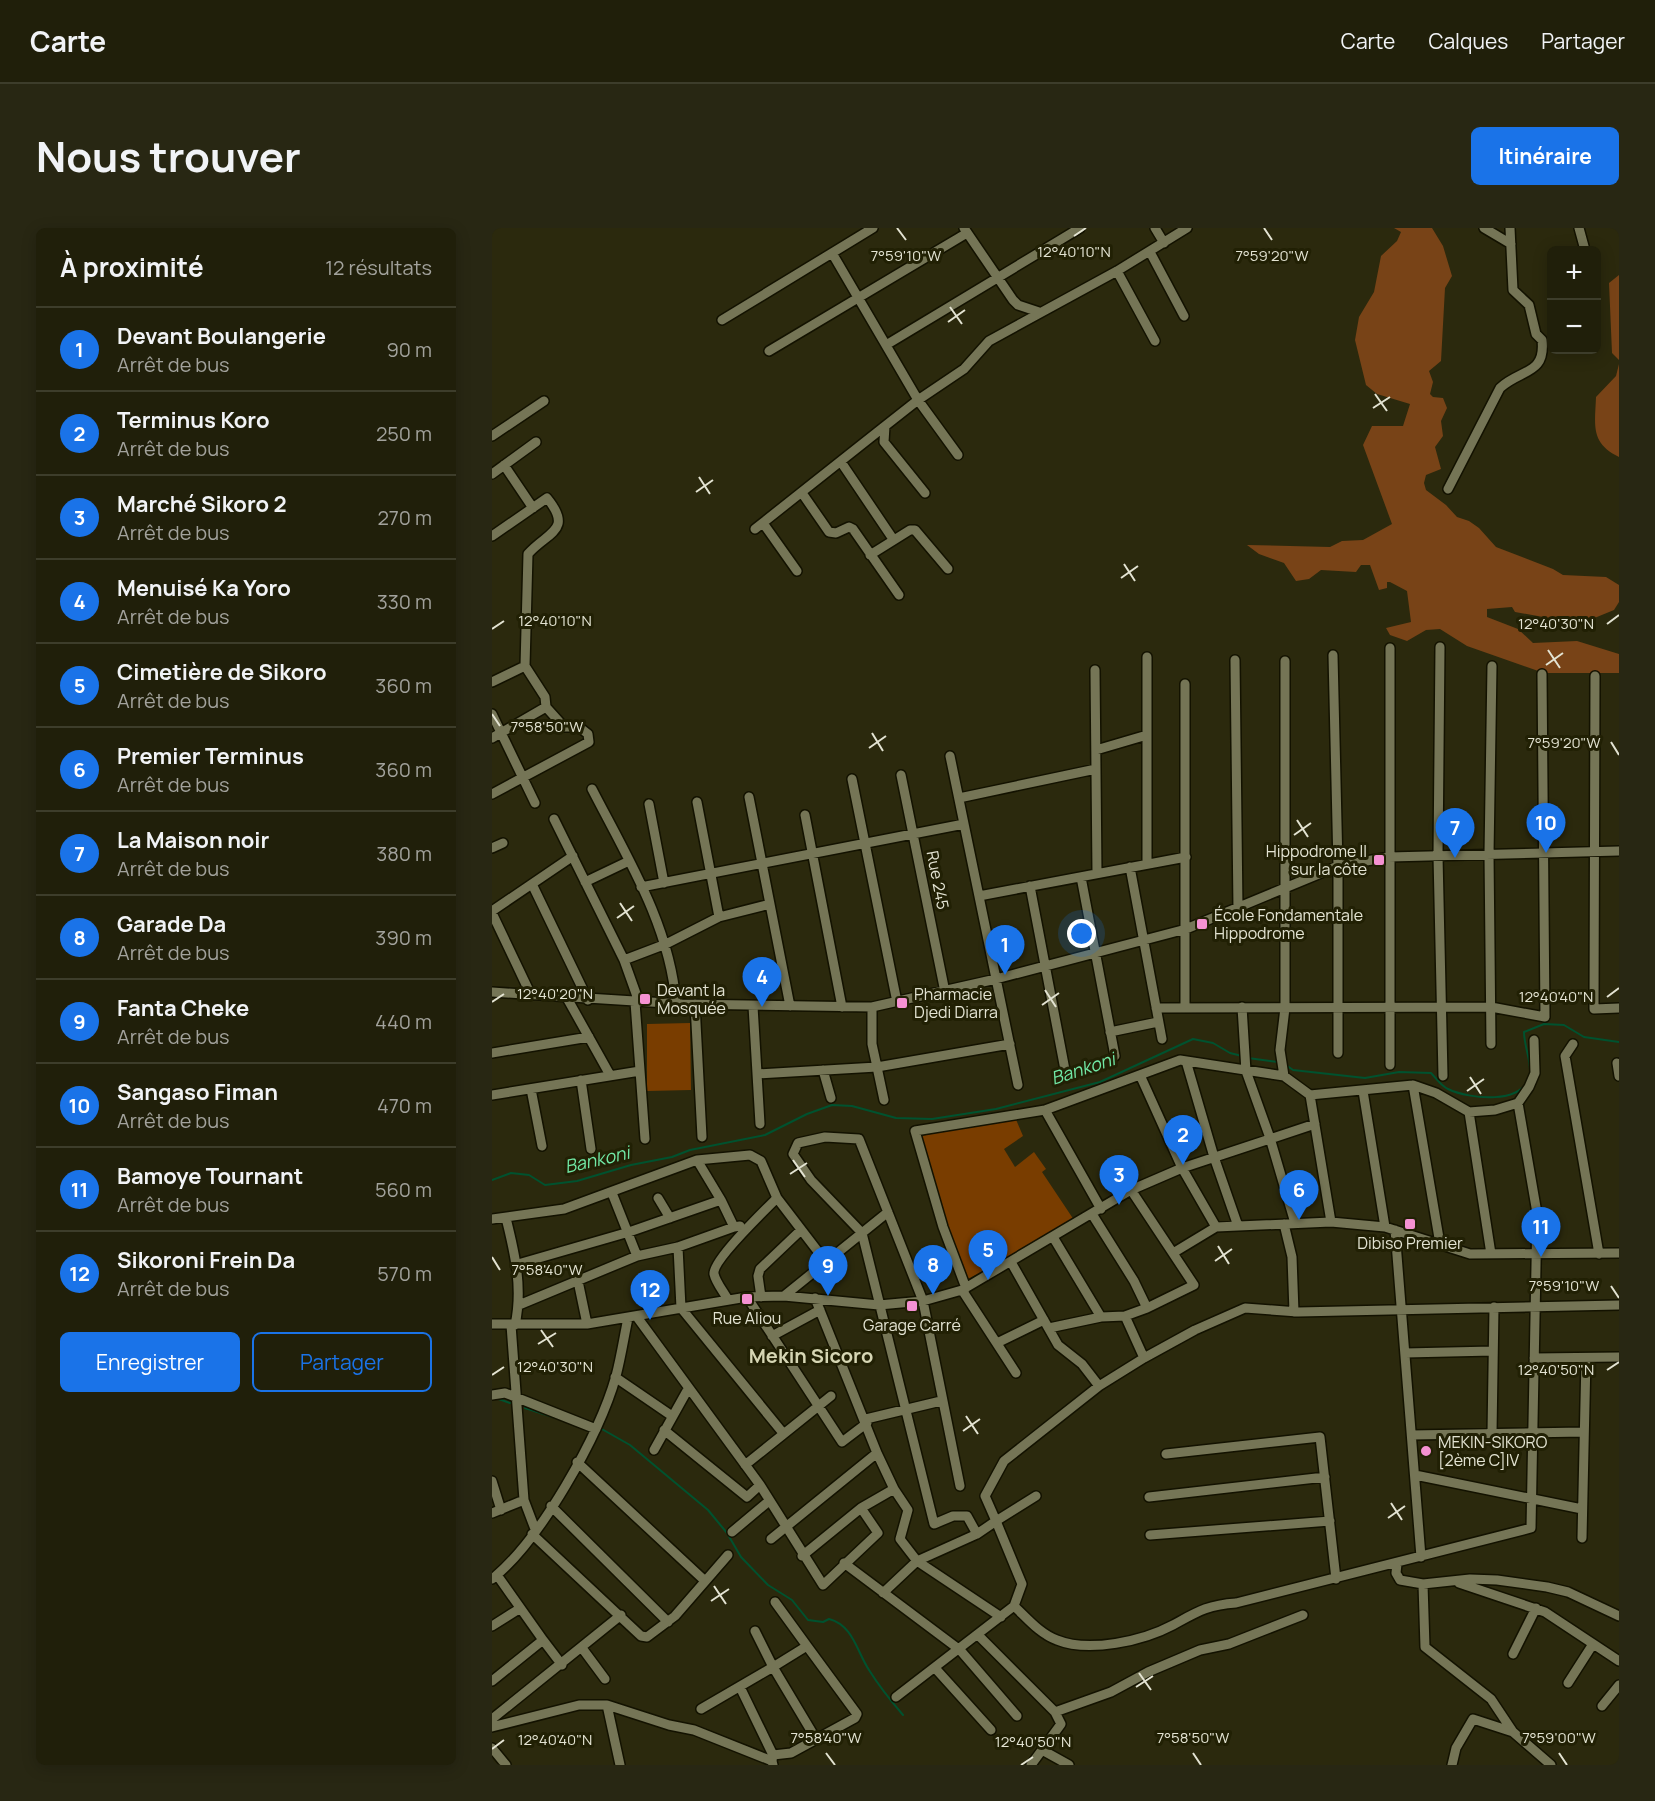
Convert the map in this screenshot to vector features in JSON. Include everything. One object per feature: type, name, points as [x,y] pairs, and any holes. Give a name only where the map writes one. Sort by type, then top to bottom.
[{"type":"street","points":[[722,320],[873,228]]},
{"type":"street","points":[[886,345],[1080,228]]},
{"type":"street","points":[[1155,228],[1164,243]]},
{"type":"street","points":[[797,571],[759,526],[918,400],[964,369],[989,340],[1117,271],[1187,228]]},
{"type":"street","points":[[1484,228],[1511,244]]},
{"type":"street","points":[[1448,489],[1500,388],[1514,378],[1532,371],[1542,355],[1542,340],[1536,334],[1529,305],[1513,290],[1510,228]]},
{"type":"street","points":[[1579,228],[1583,246]]},
{"type":"street","points":[[769,351],[966,231],[996,278],[1018,305],[1039,312]]},
{"type":"street","points":[[1149,252],[1184,316]]},
{"type":"street","points":[[832,253],[918,400],[958,455]]},
{"type":"street","points":[[1117,271],[1155,341]]},
{"type":"street","points":[[492,436],[543,401]]},
{"type":"street","points":[[885,426],[884,442],[925,493]]},
{"type":"street","points":[[492,474],[536,442]]},
{"type":"street","points":[[841,462],[893,539]]},
{"type":"street","points":[[504,465],[533,508]]},
{"type":"street","points":[[802,493],[829,532],[836,533],[849,527],[853,529],[899,595]]},
{"type":"street","points":[[492,536],[547,498],[559,516],[560,523],[553,533],[528,554],[525,666],[544,698],[546,707],[564,727],[579,727],[588,734],[589,742],[492,794]]},
{"type":"street","points":[[870,555],[893,539],[910,530],[915,530],[948,569]]},
{"type":"street","points":[[1440,647],[1438,856],[1443,1076]]},
{"type":"street","points":[[1390,648],[1390,1065]]},
{"type":"street","points":[[1333,655],[1338,866],[1338,1053]]},
{"type":"street","points":[[1147,657],[1147,864]]},
{"type":"street","points":[[1235,660],[1238,909]]},
{"type":"street","points":[[1284,1076],[1280,1050],[1285,1008],[1286,661]]},
{"type":"street","points":[[492,682],[525,666]]},
{"type":"street","points":[[1491,1044],[1489,854],[1492,666]]},
{"type":"street","points":[[1095,670],[1097,873]]},
{"type":"street","points":[[1155,1008],[1491,1007],[1545,1017],[1542,674]]},
{"type":"street","points":[[1595,676],[1594,1009],[1619,1008]]},
{"type":"street","points":[[1185,684],[1185,1007]]},
{"type":"street","points":[[497,735],[546,707]]},
{"type":"street","points":[[492,714],[497,735],[523,777],[535,803]]},
{"type":"street","points":[[1095,750],[1147,735]]},
{"type":"street","points":[[950,756],[1018,1085]]},
{"type":"street","points":[[959,798],[1096,769]]},
{"type":"street","name":"Rue 245","points":[[901,775],[945,992]]},
{"type":"street","points":[[852,779],[897,1002]]},
{"type":"street","points":[[592,789],[629,861],[666,944],[674,974],[676,1003]]},
{"type":"street","points":[[749,797],[790,1006]]},
{"type":"street","points":[[697,802],[719,918]]},
{"type":"street","points":[[649,804],[664,883]]},
{"type":"street","points":[[805,815],[842,1007]]},
{"type":"street","points":[[554,819],[624,960],[637,1002],[645,1139]]},
{"type":"street","points":[[641,887],[964,824]]},
{"type":"street","points":[[492,848],[503,843]]},
{"type":"street","points":[[492,992],[637,1002],[753,1006],[872,1006],[945,992],[1186,929],[1338,866],[1389,857],[1619,850]]},
{"type":"street","points":[[531,995],[492,912],[573,856]]},
{"type":"street","points":[[979,896],[1186,856]]},
{"type":"street","points":[[585,882],[629,861]]},
{"type":"street","points":[[1130,867],[1142,942],[1162,1039]]},
{"type":"street","points":[[1081,877],[1115,1056]]},
{"type":"street","points":[[532,884],[588,1000]]},
{"type":"street","points":[[1030,886],[1066,1075]]},
{"type":"street","points":[[624,960],[666,944],[719,918],[770,904]]},
{"type":"street","points":[[567,998],[610,1075]]},
{"type":"street","points":[[695,1004],[702,1137]]},
{"type":"street","points":[[753,1006],[760,1124]]},
{"type":"street","points":[[872,1006],[872,1044],[884,1100]]},
{"type":"street","points":[[1242,1007],[1245,1071],[1270,1138],[1295,1224]]},
{"type":"street","points":[[1110,1032],[1158,1022]]},
{"type":"street","points":[[492,1053],[589,1037]]},
{"type":"street","points":[[1016,1373],[964,1289],[915,1131],[1045,1110],[1140,1075],[1186,1061],[1284,1076],[1310,1095],[1413,1085],[1436,1093],[1469,1112],[1496,1110],[1518,1103],[1529,1087],[1535,1073],[1534,1040]]},
{"type":"street","points":[[757,1074],[877,1067],[1010,1044]]},
{"type":"street","points":[[1573,1044],[1565,1056],[1599,1254]]},
{"type":"street","points":[[1186,1061],[1214,1157],[1238,1226]]},
{"type":"street","points":[[1617,1063],[1619,1076]]},
{"type":"street","points":[[823,1070],[831,1098]]},
{"type":"street","points":[[492,1095],[640,1071]]},
{"type":"street","points":[[1140,1075],[1182,1168],[1216,1227]]},
{"type":"street","points":[[582,1080],[591,1149]]},
{"type":"street","points":[[1413,1085],[1440,1244]]},
{"type":"street","points":[[531,1089],[542,1146]]},
{"type":"street","points":[[1363,1091],[1385,1227]]},
{"type":"street","points":[[1310,1095],[1331,1222]]},
{"type":"street","points":[[1014,1606],[1039,1629],[1057,1640],[1098,1647],[1155,1633],[1188,1615],[1219,1604],[1236,1603],[1336,1579],[1531,1528],[1537,1213],[1518,1103]]},
{"type":"street","points":[[1045,1110],[1147,1308]]},
{"type":"street","points":[[1469,1112],[1491,1254]]},
{"type":"street","points":[[492,1323],[587,1324],[747,1297],[784,1296],[879,1305],[923,1301],[964,1289],[1131,1190],[1182,1168],[1315,1124]]},
{"type":"street","points":[[960,1486],[941,1401],[923,1301],[859,1139],[825,1137],[798,1143],[793,1154],[811,1180],[862,1233],[934,1524],[953,1516],[967,1516],[977,1534]]},
{"type":"street","points":[[492,1219],[564,1209],[612,1193],[647,1176],[697,1160],[750,1155],[756,1157],[777,1198],[826,1262]]},
{"type":"street","points":[[697,1160],[734,1227]]},
{"type":"street","points":[[997,1343],[1046,1324],[1125,1316],[1194,1285],[1131,1190]]},
{"type":"street","points":[[612,1193],[637,1256]]},
{"type":"street","points":[[658,1198],[670,1218]]},
{"type":"street","points":[[728,1300],[714,1272],[749,1224],[777,1198]]},
{"type":"street","points":[[518,1264],[629,1232],[721,1200]]},
{"type":"street","points":[[784,1296],[888,1212]]},
{"type":"street","points":[[506,1218],[518,1264],[519,1305],[513,1325],[516,1398],[524,1500],[533,1532],[641,1636],[647,1637],[668,1622],[728,1555]]},
{"type":"street","points":[[1173,1253],[1216,1227],[1331,1222],[1385,1227],[1470,1254],[1619,1253]]},
{"type":"street","points":[[519,1305],[637,1256],[678,1247],[749,1224]]},
{"type":"street","points":[[1284,1224],[1292,1257],[1294,1312]]},
{"type":"street","points":[[761,1297],[758,1276],[760,1269],[801,1230]]},
{"type":"street","points":[[1395,1230],[1422,1557]]},
{"type":"street","points":[[1053,1237],[1101,1317]]},
{"type":"street","points":[[678,1247],[681,1308],[783,1432]]},
{"type":"street","points":[[1011,1262],[1058,1345],[1082,1364],[1099,1386]]},
{"type":"street","points":[[578,1281],[587,1324]]},
{"type":"street","points":[[747,1297],[816,1406],[842,1442],[866,1421],[941,1401]]},
{"type":"street","points":[[815,1298],[877,1453],[894,1489],[908,1510],[900,1539],[917,1561],[1001,1617]]},
{"type":"street","points":[[896,1697],[960,1650],[1014,1606],[1022,1584],[985,1496],[1004,1461],[1099,1386],[1195,1330],[1245,1308],[1294,1312],[1619,1305]]},
{"type":"street","points":[[1492,1433],[1494,1307]]},
{"type":"street","points":[[772,1336],[820,1310]]},
{"type":"street","points":[[1125,1316],[1144,1358]]},
{"type":"street","points":[[562,1665],[493,1578],[505,1569],[551,1506],[596,1429],[615,1377],[632,1317]]},
{"type":"street","points":[[632,1317],[760,1485],[802,1556],[823,1585],[878,1533],[861,1508]]},
{"type":"street","points":[[1405,1353],[1493,1351]]},
{"type":"street","points":[[1534,1358],[1619,1357]]},
{"type":"street","points":[[1582,1538],[1586,1358]]},
{"type":"street","points":[[615,1377],[672,1416]]},
{"type":"street","points":[[654,1450],[688,1389]]},
{"type":"street","points":[[492,1395],[506,1394],[596,1429]]},
{"type":"street","points":[[745,1465],[783,1432],[831,1396]]},
{"type":"street","points":[[664,1430],[747,1497],[760,1485]]},
{"type":"street","points":[[1412,1435],[1584,1432]]},
{"type":"street","points":[[1166,1454],[1320,1437],[1336,1579]]},
{"type":"street","points":[[771,1539],[877,1453]]},
{"type":"street","points":[[577,1462],[704,1580]]},
{"type":"street","points":[[1415,1475],[1582,1509]]},
{"type":"street","points":[[1149,1497],[1325,1477]]},
{"type":"street","points":[[492,1481],[496,1512],[524,1500]]},
{"type":"street","points":[[802,1556],[861,1508],[894,1489]]},
{"type":"street","points":[[883,1593],[917,1561],[977,1534],[1036,1496]]},
{"type":"street","points":[[732,1532],[769,1501]]},
{"type":"street","points":[[551,1506],[668,1622]]},
{"type":"street","points":[[1150,1535],[1330,1521]]},
{"type":"street","points":[[844,1563],[960,1650],[1017,1716]]},
{"type":"street","points":[[1397,1564],[1395,1573],[1400,1580],[1423,1584],[1470,1579],[1497,1580],[1547,1587],[1568,1592],[1619,1616]]},
{"type":"street","points":[[1456,1582],[1536,1608],[1619,1661]]},
{"type":"street","points":[[1423,1584],[1425,1647],[1491,1699],[1513,1732],[1551,1765]]},
{"type":"street","points":[[492,1727],[579,1705],[607,1705],[669,1725],[694,1730],[772,1762],[855,1718],[857,1714],[775,1602]]},
{"type":"street","points":[[1513,1654],[1536,1608]]},
{"type":"street","points":[[492,1626],[519,1609]]},
{"type":"street","points":[[492,1719],[562,1665],[621,1615]]},
{"type":"street","points":[[1055,1712],[1112,1692],[1148,1672],[1200,1650],[1229,1644],[1303,1615]]},
{"type":"street","points":[[755,1631],[773,1667],[816,1739]]},
{"type":"street","points":[[978,1635],[1055,1712],[1061,1724],[1031,1765]]},
{"type":"street","points":[[492,1681],[543,1640]]},
{"type":"street","points":[[1568,1683],[1593,1644]]},
{"type":"street","points":[[701,1710],[807,1646]]},
{"type":"street","points":[[582,1648],[605,1679]]},
{"type":"street","points":[[935,1668],[991,1730]]},
{"type":"street","points":[[1602,1706],[1619,1685]]},
{"type":"street","points":[[740,1688],[772,1762]]},
{"type":"street","points":[[607,1705],[620,1765]]},
{"type":"street","points":[[1452,1765],[1456,1748],[1473,1719],[1513,1732]]},
{"type":"street","points":[[492,1748],[506,1765]]},
{"type":"street","points":[[1042,1750],[1070,1765]]},
{"type":"shaded area","points":[[1394,228],[1432,228],[1443,246],[1452,276],[1445,288],[1441,361],[1429,371],[1433,382],[1430,394],[1433,397],[1443,398],[1447,408],[1441,421],[1443,436],[1435,447],[1441,469],[1426,475],[1424,483],[1426,490],[1446,505],[1457,517],[1479,528],[1496,547],[1563,575],[1606,577],[1619,585],[1619,602],[1614,610],[1592,619],[1578,616],[1568,626],[1554,619],[1515,612],[1512,607],[1487,609],[1487,617],[1518,629],[1533,643],[1577,641],[1619,654],[1619,673],[1544,673],[1467,646],[1440,629],[1426,630],[1407,641],[1390,635],[1386,628],[1411,622],[1407,591],[1390,582],[1387,582],[1387,588],[1379,590],[1370,565],[1361,565],[1356,572],[1321,570],[1309,579],[1296,581],[1284,563],[1259,554],[1247,545],[1330,547],[1342,541],[1363,540],[1392,524],[1363,445],[1372,426],[1403,426],[1410,404],[1377,394],[1366,385],[1355,340],[1359,317],[1374,292],[1381,256],[1397,241],[1401,232]]},
{"type":"shaded area","points":[[1619,275],[1619,360],[1612,353],[1609,283]]},
{"type":"shaded area","points":[[1619,364],[1619,457],[1603,446],[1596,432],[1595,416],[1596,397],[1616,376]]},
{"type":"shaded area","points":[[690,1023],[691,1090],[647,1091],[647,1024]]},
{"type":"shaded area","points":[[1015,1117],[1023,1136],[1004,1149],[1015,1167],[1034,1152],[1046,1169],[1042,1172],[1074,1220],[968,1279],[948,1226],[921,1136]]},
{"type":"waterway","name":"Bankoni","points":[[1286,1065],[1293,1070],[1365,1078],[1399,1072],[1431,1073],[1443,1086],[1457,1093],[1495,1097],[1518,1091],[1526,1084],[1530,1068],[1524,1032],[1544,1024],[1564,1025],[1584,1037],[1619,1042]]},
{"type":"waterway","name":"Bankoni","points":[[492,1180],[511,1173],[529,1175],[545,1185],[577,1181],[631,1165],[672,1157],[690,1150],[765,1135],[807,1114],[832,1105],[852,1106],[896,1118],[932,1119],[996,1109],[1100,1082],[1193,1039],[1213,1043],[1230,1053],[1242,1056]]},
{"type":"waterway","name":"Bankoni","points":[[1248,1058],[1278,1062]]},
{"type":"waterway","points":[[496,1398],[510,1403]]},
{"type":"waterway","points":[[525,1408],[556,1418]]},
{"type":"waterway","points":[[600,1428],[630,1445],[708,1510],[727,1533],[741,1557],[768,1585],[792,1600],[808,1620],[823,1622],[829,1619],[844,1627],[873,1676],[903,1715]]},
{"type":"place","name":"Sangaso Fiman","points":[[1546,853]]},
{"type":"place","name":"La Maison noir","points":[[1455,858]]},
{"type":"place","name":"Hippodrome II sur la côte","points":[[1379,860]]},
{"type":"place","name":"École Fondamentale Hippodrome","points":[[1202,924]]},
{"type":"place","name":"Devant Boulangerie","points":[[1005,975]]},
{"type":"place","name":"Devant la Mosquée","points":[[645,999]]},
{"type":"place","name":"Pharmacie Djedi Diarra","points":[[902,1003]]},
{"type":"place","name":"Menuisé Ka Yoro","points":[[762,1007]]},
{"type":"place","name":"Terminus Koro","points":[[1183,1165]]},
{"type":"place","name":"Marché Sikoro 2","points":[[1119,1205]]},
{"type":"place","name":"Premier Terminus","points":[[1299,1220]]},
{"type":"place","name":"Dibiso Premier","points":[[1410,1224]]},
{"type":"place","name":"Bamoye Tournant","points":[[1541,1257]]},
{"type":"place","name":"Cimetière de Sikoro","points":[[988,1280]]},
{"type":"place","name":"Garade Da","points":[[933,1295]]},
{"type":"place","name":"Fanta Cheke","points":[[828,1296]]},
{"type":"place","name":"Rue Aliou","points":[[747,1299]]},
{"type":"place","name":"Garage Carré","points":[[912,1306]]},
{"type":"place","name":"Sikoroni Frein Da","points":[[650,1320]]},
{"type":"place","name":"MEKIN-SIKORO [2ème C]IV","points":[[1426,1451]]},
{"type":"district","name":"Mekin Sicoro","points":[[811,1356]]}]
